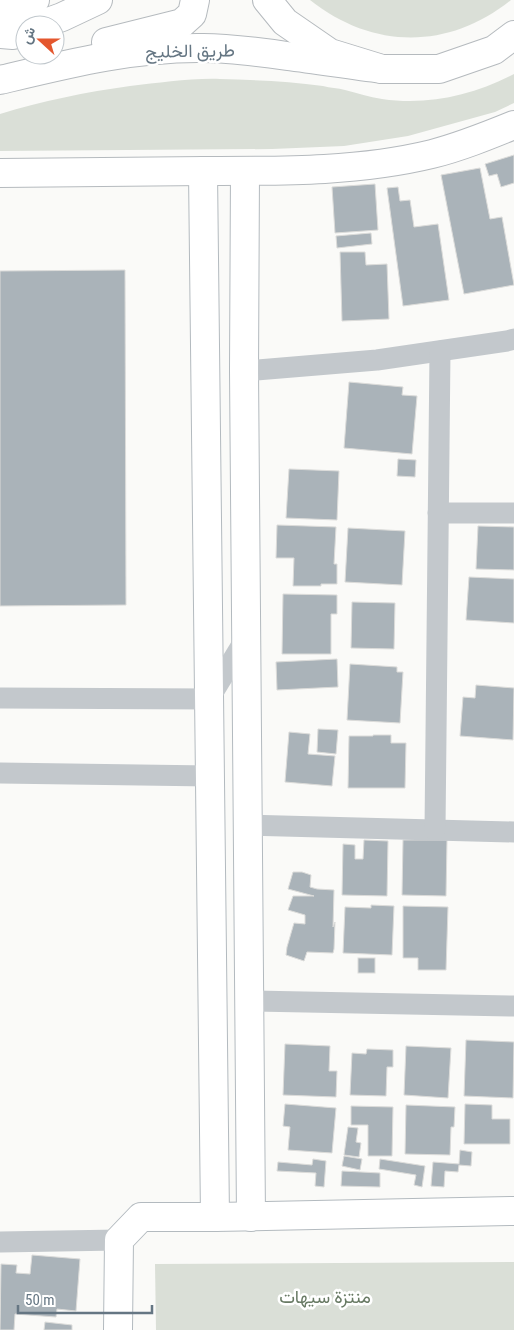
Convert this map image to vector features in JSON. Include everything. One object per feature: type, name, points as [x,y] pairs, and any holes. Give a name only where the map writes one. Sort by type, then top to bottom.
[{"type":"street","points":[[0,14],[35,0]]},
{"type":"street","points":[[65,16],[98,0]]},
{"type":"street","points":[[0,75],[20,66],[182,23],[192,14],[195,0]]},
{"type":"street","points":[[267,0],[285,22],[330,53],[382,69],[439,68],[494,50],[514,36]]},
{"type":"street","points":[[0,34],[15,34]]},
{"type":"street","name":"طريق الخليج","points":[[0,80],[110,55],[193,48],[238,50],[382,69]]},
{"type":"street","points":[[0,173],[245,171],[322,169],[380,164],[432,154],[514,125]]},
{"type":"street","points":[[203,171],[215,1217]]},
{"type":"street","points":[[245,171],[244,371],[251,1216]]},
{"type":"street","points":[[244,371],[377,360],[514,339]]},
{"type":"street","points":[[435,830],[440,351]]},
{"type":"street","points":[[438,513],[514,513]]},
{"type":"street","points":[[209,699],[246,638]]},
{"type":"street","points":[[0,698],[209,699]]},
{"type":"street","points":[[0,774],[210,776]]},
{"type":"street","points":[[248,825],[514,832]]},
{"type":"street","points":[[249,1001],[514,1006]]},
{"type":"street","points":[[118,1330],[119,1240],[141,1217],[514,1211]]},
{"type":"street","points":[[0,1242],[119,1240]]},
{"type":"green space","points":[[310,0],[511,0],[487,16],[462,28],[437,35],[411,38],[385,35],[359,28],[334,16]]},
{"type":"green space","points":[[514,74],[514,103],[495,112],[408,136],[344,146],[272,149],[0,151],[0,114],[48,101],[114,88],[198,79],[259,80],[310,84],[342,89],[382,99],[416,101],[433,100],[467,93]]},
{"type":"green space","name":"منتزة سيهات","points":[[514,1262],[514,1330],[156,1330],[155,1264]]},
{"type":"building","points":[[514,155],[514,183],[501,187],[497,174],[489,176],[485,164]]},
{"type":"building","points":[[480,168],[490,219],[502,217],[514,285],[464,294],[441,175]]},
{"type":"building","points":[[375,184],[378,230],[335,233],[332,187]]},
{"type":"building","points":[[398,187],[400,201],[410,200],[414,227],[438,224],[449,300],[403,306],[387,188]]},
{"type":"building","points":[[371,233],[372,244],[337,248],[336,236]]},
{"type":"building","points":[[340,252],[365,252],[366,265],[387,264],[389,319],[342,321]]},
{"type":"building","points":[[125,270],[126,605],[0,606],[0,271]]},
{"type":"building","points":[[349,382],[403,387],[402,395],[417,396],[412,454],[344,448]]},
{"type":"building","points":[[398,459],[416,460],[415,477],[397,476]]},
{"type":"building","points":[[289,469],[339,471],[337,520],[286,518]]},
{"type":"building","points":[[277,525],[336,527],[334,564],[337,564],[337,584],[293,586],[294,558],[276,558]]},
{"type":"building","points":[[478,526],[514,527],[514,570],[476,569]]},
{"type":"building","points":[[348,528],[405,531],[402,585],[345,582]]},
{"type":"building","points":[[469,577],[514,579],[514,623],[466,620]]},
{"type":"building","points":[[283,594],[337,595],[337,614],[331,614],[331,654],[282,654]]},
{"type":"building","points":[[352,602],[395,603],[394,649],[351,648]]},
{"type":"building","points":[[337,659],[338,687],[277,690],[276,662]]},
{"type":"building","points":[[350,664],[397,667],[397,672],[403,672],[400,723],[347,720]]},
{"type":"building","points":[[476,685],[514,688],[513,740],[460,736],[463,697],[475,698]]},
{"type":"building","points":[[318,729],[338,730],[336,754],[317,752]]},
{"type":"building","points":[[289,732],[310,734],[308,754],[335,756],[332,786],[285,782]]},
{"type":"building","points":[[391,735],[391,743],[406,743],[405,788],[348,788],[349,736]]},
{"type":"building","points":[[364,840],[388,841],[387,896],[342,895],[343,844],[355,845],[355,859],[363,859]]},
{"type":"building","points":[[403,840],[447,840],[446,896],[402,895]]},
{"type":"building","points":[[293,872],[311,875],[310,887],[334,890],[333,927],[335,922],[333,953],[307,952],[304,961],[286,955],[294,923],[305,924],[305,915],[288,910],[293,896],[314,896],[288,889]]},
{"type":"building","points":[[371,905],[394,906],[392,955],[343,953],[345,907],[371,908]]},
{"type":"building","points":[[403,906],[448,907],[446,970],[418,970],[418,958],[403,958]]},
{"type":"building","points":[[358,958],[375,958],[375,973],[358,973]]},
{"type":"building","points":[[466,1040],[514,1042],[513,1098],[464,1096]]},
{"type":"building","points":[[285,1044],[330,1046],[329,1071],[337,1071],[336,1097],[283,1095]]},
{"type":"building","points":[[406,1046],[451,1048],[448,1098],[404,1095]]},
{"type":"building","points":[[367,1049],[393,1050],[393,1067],[387,1067],[386,1096],[350,1095],[352,1053],[366,1054]]},
{"type":"building","points":[[285,1104],[336,1108],[332,1153],[288,1150],[290,1127],[283,1126]]},
{"type":"building","points":[[465,1104],[492,1105],[492,1119],[510,1119],[510,1144],[464,1144]]},
{"type":"building","points":[[406,1105],[455,1107],[454,1127],[451,1127],[450,1155],[405,1154]]},
{"type":"building","points":[[351,1106],[393,1107],[392,1156],[368,1156],[368,1125],[351,1125]]},
{"type":"building","points":[[348,1127],[358,1128],[356,1142],[361,1143],[359,1157],[344,1155]]},
{"type":"building","points":[[460,1150],[472,1152],[471,1166],[459,1165],[458,1172],[445,1171],[444,1187],[431,1186],[433,1162],[459,1164]]},
{"type":"building","points":[[344,1156],[362,1159],[360,1170],[342,1166]]},
{"type":"building","points":[[313,1159],[326,1161],[324,1187],[315,1186],[316,1173],[277,1171],[278,1162],[312,1165]]},
{"type":"building","points":[[380,1159],[425,1166],[422,1187],[414,1185],[416,1175],[379,1169]]},
{"type":"building","points":[[342,1171],[380,1173],[380,1187],[341,1186]]},
{"type":"building","points":[[32,1255],[80,1259],[76,1311],[57,1309],[56,1317],[15,1314],[14,1330],[0,1330],[1,1264],[17,1265],[16,1273],[30,1274]]},
{"type":"building","points":[[45,1322],[72,1325],[72,1330],[44,1330]]}]
